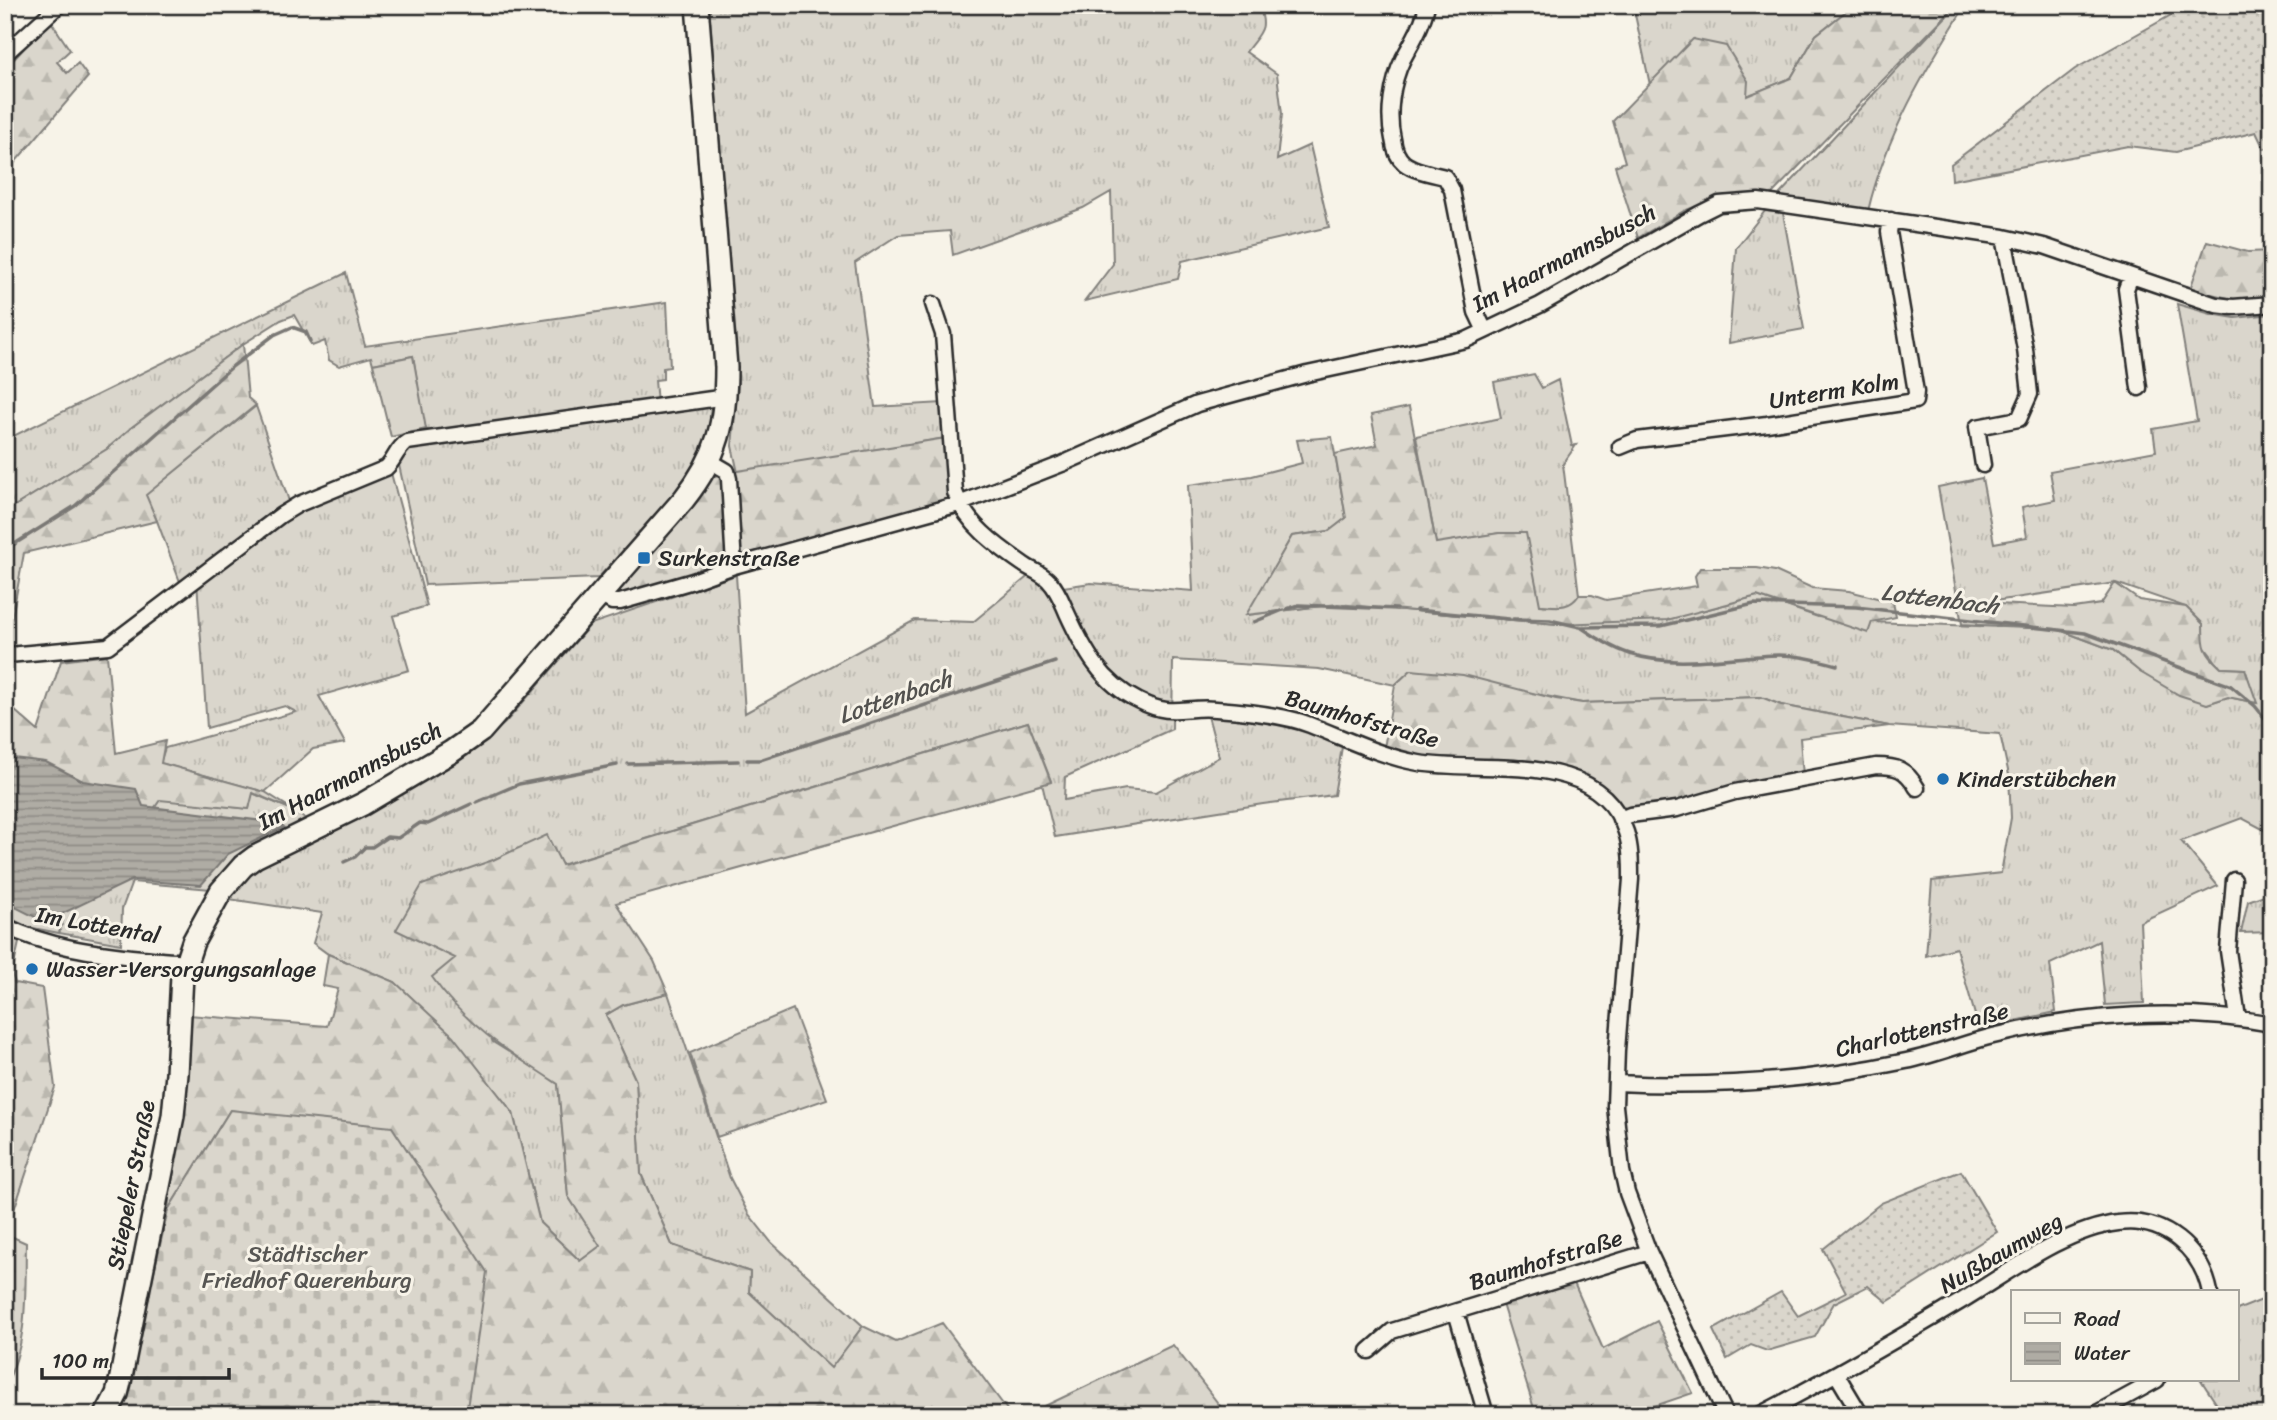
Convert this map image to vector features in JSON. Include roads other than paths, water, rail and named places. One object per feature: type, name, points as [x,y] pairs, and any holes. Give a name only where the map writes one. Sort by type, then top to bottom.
[{"type":"street","points":[[5,54],[59,5]]},
{"type":"street","points":[[600,596],[701,478],[720,437],[726,397],[725,355],[697,5]]},
{"type":"street","points":[[1427,5],[1425,16],[1402,62],[1394,85],[1392,135],[1395,150],[1404,163],[1445,177],[1452,190],[1476,312],[1485,331]]},
{"type":"street","name":"Im Haarmannsbusch","points":[[185,961],[211,906],[243,866],[268,850],[363,804],[472,739],[600,596],[612,602],[620,602],[734,566],[959,504],[1062,464],[1197,404],[1307,374],[1458,342],[1540,305],[1719,204],[1758,201],[2004,237],[2044,246],[2216,305],[2233,307],[2272,304]]},
{"type":"street","name":"Unterm Kolm","points":[[1620,447],[1637,440],[1795,420],[1915,401],[1916,392],[1889,232],[1891,220]]},
{"type":"street","points":[[1983,465],[1977,427],[2019,419],[2030,394],[2025,349],[2004,237]]},
{"type":"street","points":[[2130,276],[2126,289],[2139,388]]},
{"type":"street","points":[[933,304],[943,334],[955,492],[959,504]]},
{"type":"street","points":[[5,657],[108,646],[281,515],[299,504],[386,468],[391,464],[399,447],[407,442],[726,397]]},
{"type":"street","points":[[710,461],[727,471],[729,479],[734,566]]},
{"type":"street","name":"Baumhofstraße","points":[[959,504],[965,514],[998,544],[1025,566],[1049,580],[1092,662],[1114,685],[1139,701],[1168,712],[1216,709],[1295,720],[1333,736],[1417,763],[1535,769],[1582,782],[1601,796],[1620,820],[1630,851],[1631,879],[1617,1051],[1617,1136],[1622,1171],[1649,1252],[1727,1415]]},
{"type":"street","points":[[1620,820],[1630,815],[1676,809],[1735,792],[1876,766],[1895,766],[1912,778],[1917,788]]},
{"type":"street","points":[[2234,880],[2228,951],[2238,1018]]},
{"type":"street","name":"Im Lottental","points":[[5,926],[23,935],[59,946],[116,955],[185,961]]},
{"type":"street","name":"Stiepeler Straße","points":[[106,1415],[120,1382],[173,1116],[185,961]]},
{"type":"street","name":"Charlottenstraße","points":[[1617,1083],[1696,1086],[1823,1076],[1909,1060],[1992,1036],[2063,1023],[2133,1016],[2204,1015],[2272,1024]]},
{"type":"street","name":"Nußbaumweg","points":[[1759,1415],[1837,1375],[2047,1250],[2087,1231],[2116,1223],[2131,1222],[2152,1226],[2178,1240],[2196,1256],[2209,1290]]},
{"type":"street","name":"Baumhofstraße","points":[[1369,1351],[1392,1331],[1649,1252]]},
{"type":"street","name":"Baumhofstraße","points":[[1456,1312],[1486,1415]]},
{"type":"street","points":[[1837,1375],[1861,1415]]},
{"type":"street","points":[[2093,1415],[2153,1382]]},
{"type":"water","points":[[5,757],[46,762],[83,781],[136,789],[143,806],[279,823],[284,827],[228,854],[201,885],[132,880],[45,922],[5,902]]},
{"type":"waterway","points":[[5,550],[75,506],[233,366],[274,335],[292,327],[306,332],[310,341]]},
{"type":"waterway","name":"Lottenbach","points":[[1513,619],[1550,620],[1580,627],[1661,626],[1754,604],[1856,607],[2085,633],[2231,686],[2255,706],[2272,727]]},
{"type":"waterway","name":"Lottenbach","points":[[1287,609],[1299,605],[1397,609]]},
{"type":"waterway","name":"Lottenbach","points":[[1254,622],[1283,610]]},
{"type":"waterway","name":"Lottenbach","points":[[1416,610],[1509,619]]},
{"type":"waterway","name":"Lottenbach","points":[[1582,628],[1617,649],[1667,661],[1786,655],[1837,665]]},
{"type":"waterway","name":"Lottenbach","points":[[747,760],[760,760],[1055,662]]},
{"type":"waterway","name":"Lottenbach","points":[[628,764],[738,761]]},
{"type":"waterway","name":"Lottenbach","points":[[477,802],[519,784],[617,765]]},
{"type":"waterway","name":"Lottenbach","points":[[344,862],[355,857],[365,847],[372,847],[387,837],[398,838],[420,823],[428,824],[471,804]]},
{"type":"place","name":"Surkenstraße","points":[[644,558]]},
{"type":"place","name":"Kinderstübchen","points":[[1943,779]]},
{"type":"place","name":"Wasser-Versorgungsanlage","points":[[32,969]]},
{"type":"park label","name":"Städtischer Friedhof Querenburg","points":[[307,1267]]}]
